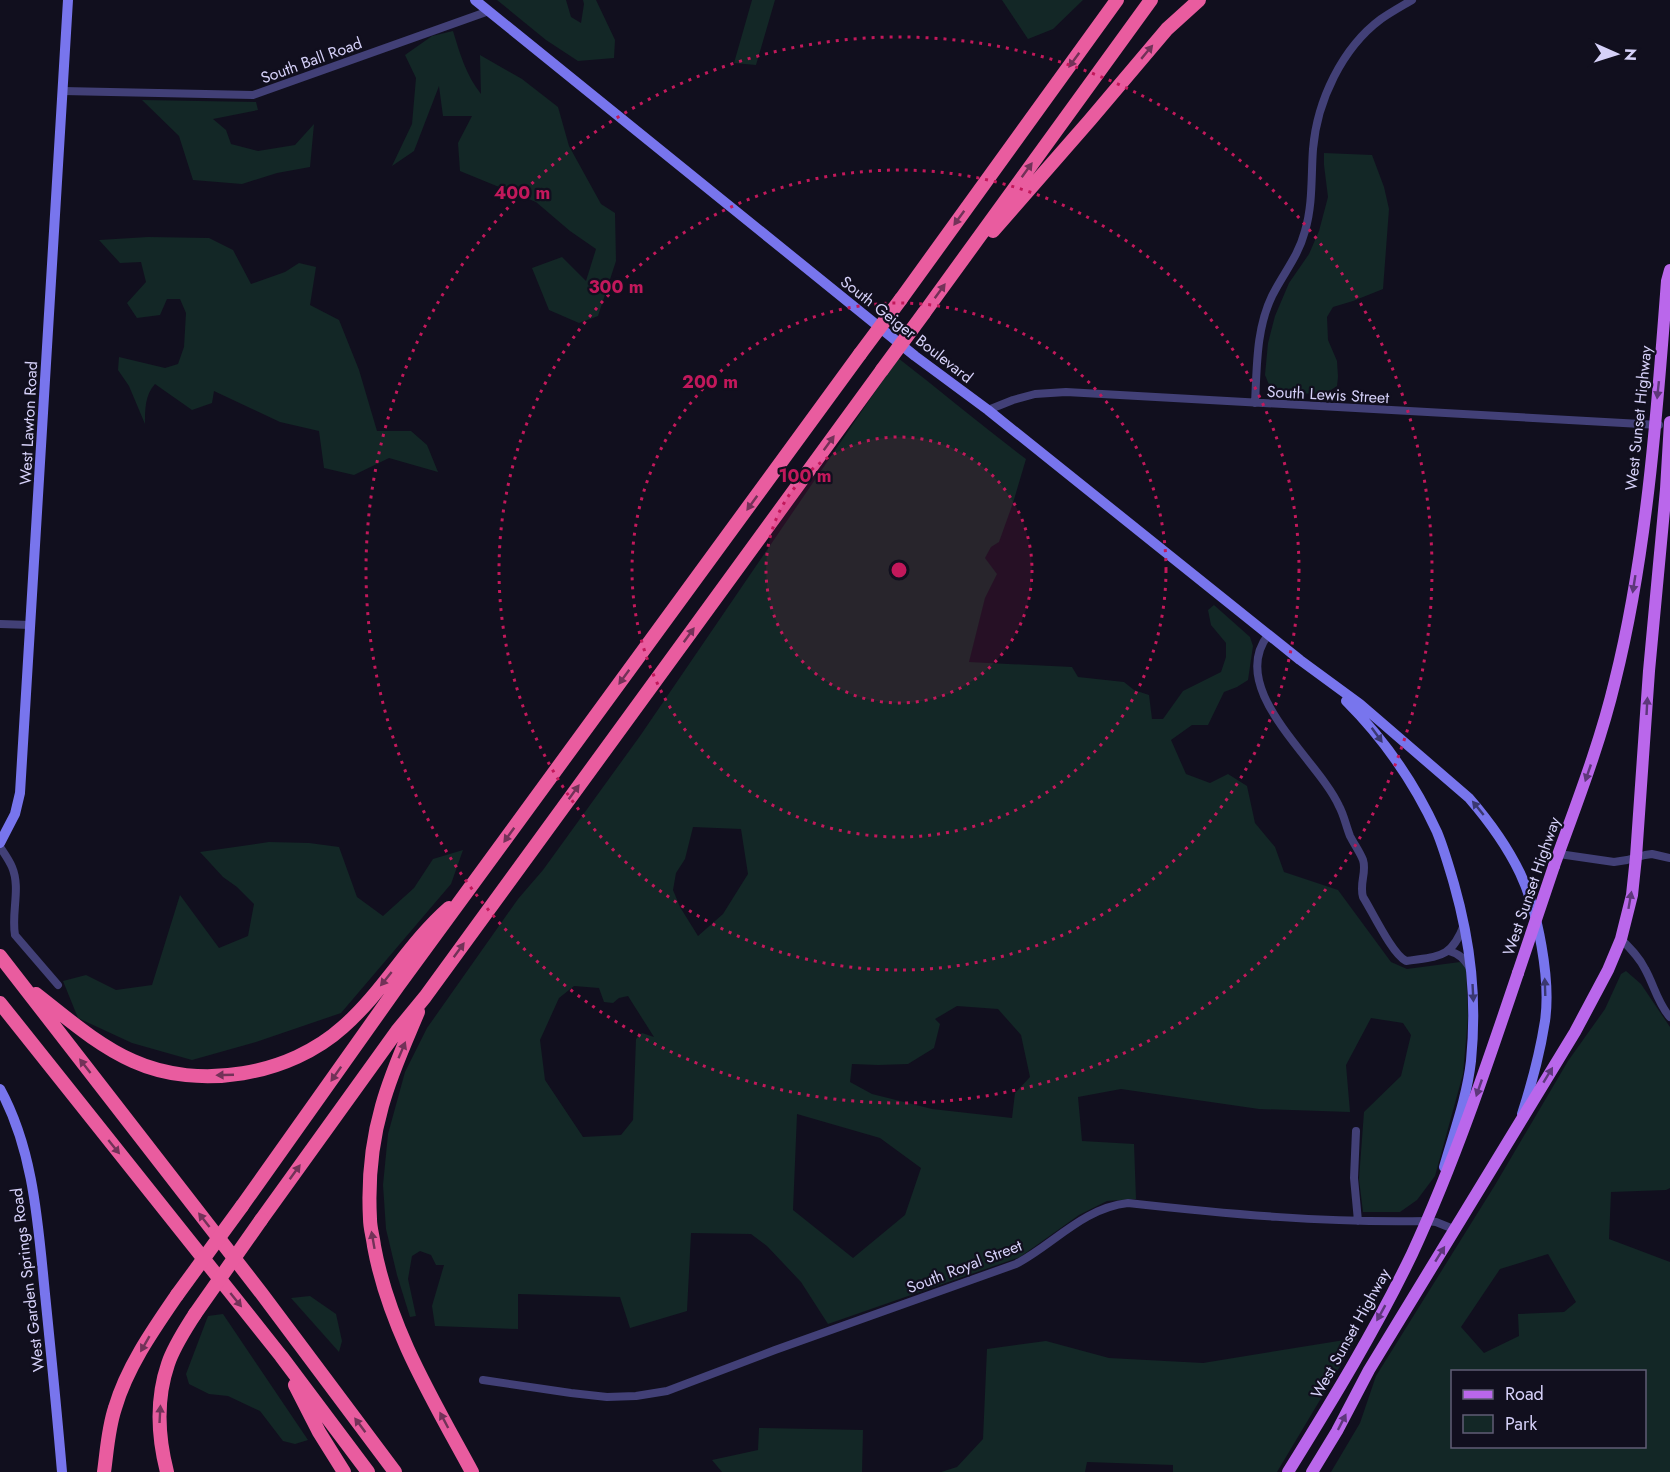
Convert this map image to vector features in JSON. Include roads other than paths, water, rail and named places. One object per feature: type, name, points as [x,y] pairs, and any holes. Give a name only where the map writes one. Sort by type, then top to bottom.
[{"type":"highway","points":[[104,1472],[115,1408],[133,1365],[177,1295],[398,986],[1117,0]]},
{"type":"highway","points":[[167,1472],[161,1449],[159,1422],[161,1394],[168,1365],[178,1341],[195,1314],[396,1031],[425,997],[1151,0]]},
{"type":"highway","points":[[956,269],[1001,222],[1167,29],[1199,0]]},
{"type":"highway","points":[[20,982],[94,1039],[134,1062],[171,1073],[201,1076],[244,1074],[270,1068],[302,1055],[325,1042],[344,1027],[431,923],[469,890]]},
{"type":"highway","points":[[0,956],[254,1284],[395,1472]]},
{"type":"highway","points":[[425,997],[392,1073],[381,1107],[374,1145],[370,1221],[378,1268],[392,1312],[415,1365],[472,1472]]},
{"type":"highway","points":[[0,1003],[281,1356],[368,1472]]},
{"type":"highway","points":[[281,1356],[319,1432],[344,1472]]},
{"type":"main road","name":"West Sunset Highway","points":[[1288,1472],[1322,1416],[1412,1254],[1474,1105],[1597,746],[1620,661],[1638,557],[1654,425],[1667,280],[1670,270]]},
{"type":"main road","name":"West Sunset Highway","points":[[1312,1472],[1337,1431],[1369,1370],[1575,1032],[1608,970],[1621,939],[1632,895],[1636,857],[1670,424]]},
{"type":"street","name":"West Lawton Road","points":[[0,845],[15,814],[20,793],[68,0]]},
{"type":"street","name":"South Geiger Boulevard","points":[[475,0],[915,356],[988,410],[1323,678]]},
{"type":"street","points":[[1255,403],[1262,326],[1272,297],[1300,247],[1306,227],[1311,201],[1316,125],[1323,100],[1334,74],[1367,31],[1381,19],[1412,0]]},
{"type":"street","name":"South Ball Road","points":[[63,92],[253,95],[489,11]]},
{"type":"street","name":"South Lewis Street","points":[[988,410],[1013,399],[1035,394],[1066,392],[1654,425],[1670,424]]},
{"type":"street","points":[[0,624],[31,625]]},
{"type":"street","points":[[1268,634],[1257,657],[1258,674],[1263,691],[1287,734],[1318,773],[1340,806],[1351,838],[1364,861],[1361,888],[1363,897],[1382,930],[1404,961],[1449,951],[1457,953],[1472,969]]},
{"type":"street","points":[[1323,678],[1370,725],[1414,788],[1445,853],[1460,905],[1472,969],[1474,994],[1470,1062],[1466,1092],[1433,1204]]},
{"type":"street","points":[[1323,678],[1393,731],[1469,798],[1482,813],[1521,875],[1539,933],[1546,1003],[1534,1076],[1518,1126]]},
{"type":"street","points":[[0,845],[13,868],[16,880],[15,935],[58,985]]},
{"type":"street","points":[[1557,860],[1614,862],[1652,855],[1670,858]]},
{"type":"street","points":[[1449,951],[1464,925]]},
{"type":"street","points":[[1621,939],[1645,969],[1656,995],[1670,1017]]},
{"type":"street","name":"West Garden Springs Road","points":[[0,1089],[18,1131],[28,1166],[37,1219],[62,1472]]},
{"type":"street","points":[[1356,1131],[1354,1178],[1358,1221]]},
{"type":"street","name":"South Royal Street","points":[[483,1380],[610,1398],[668,1390],[1016,1264],[1091,1214],[1119,1204],[1358,1221],[1426,1221],[1436,1222],[1456,1230]]}]
